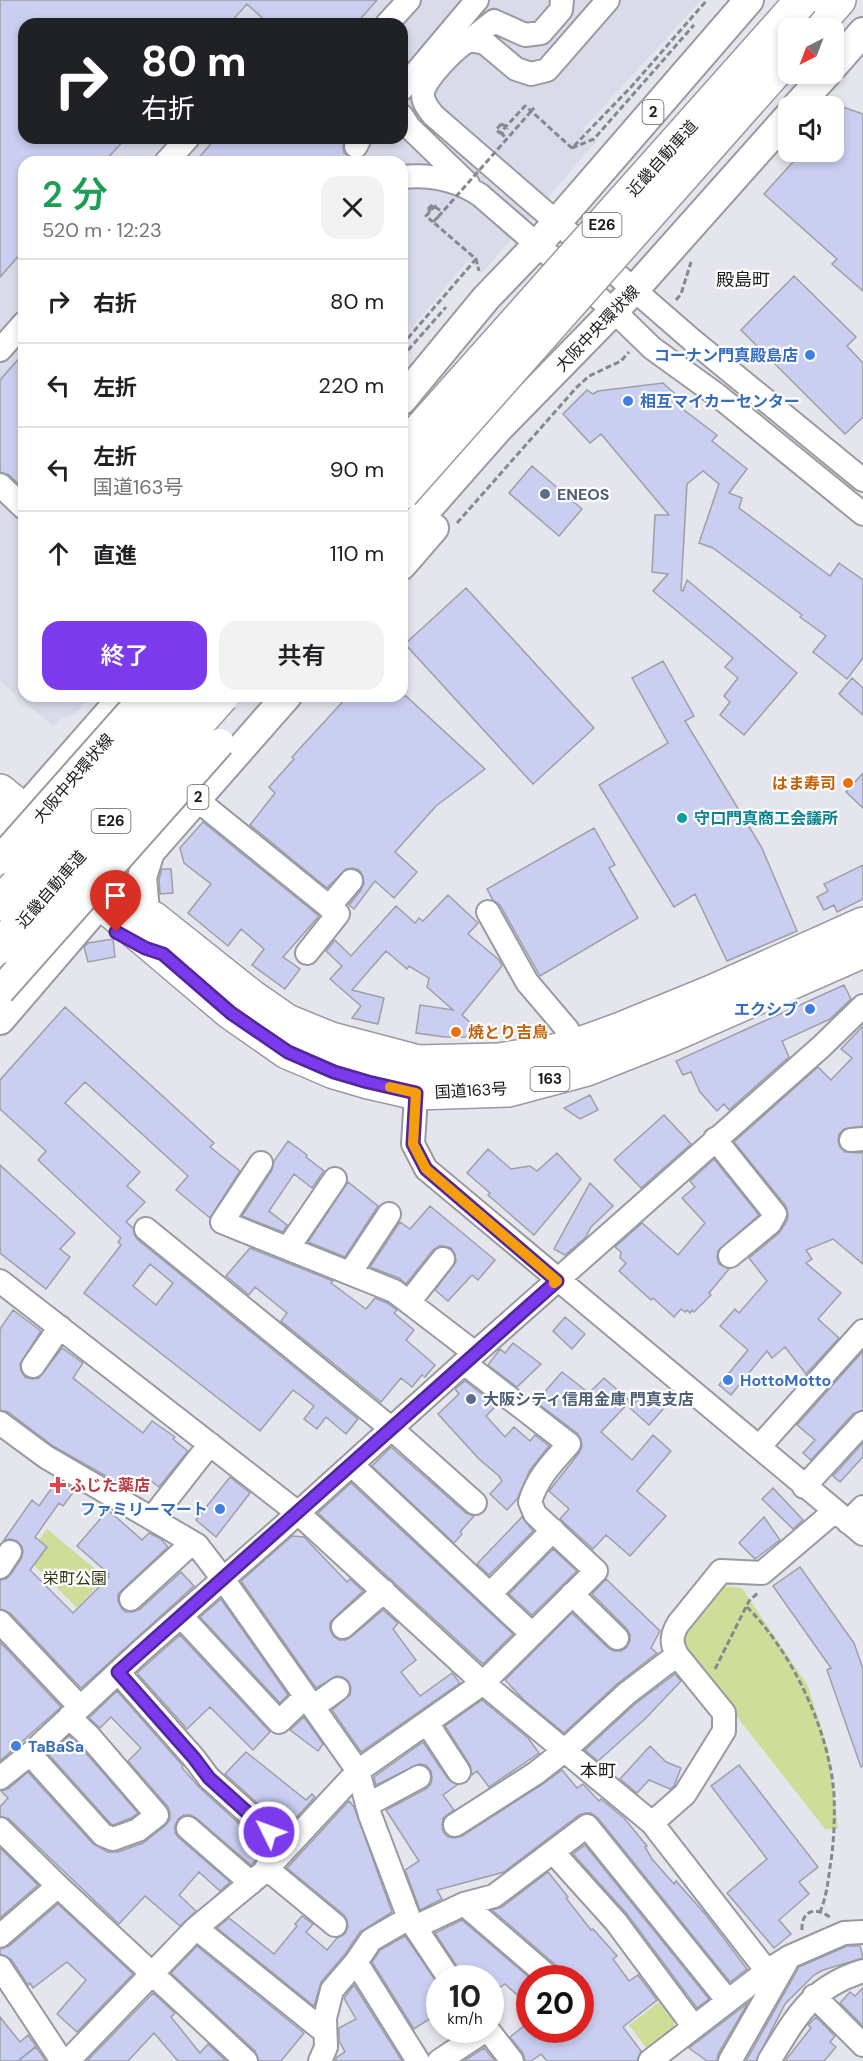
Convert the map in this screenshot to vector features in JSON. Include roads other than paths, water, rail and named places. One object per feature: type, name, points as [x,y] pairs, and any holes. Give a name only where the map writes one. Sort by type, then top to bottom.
[{"type":"highway","name":"近畿自動車道","points":[[408,443],[802,0]]},
{"type":"highway","points":[[823,18],[839,0]]},
{"type":"highway","name":"近畿自動車道","points":[[408,486],[778,68]]},
{"type":"highway","name":"近畿自動車道","points":[[0,904],[179,702]]},
{"type":"highway","name":"近畿自動車道","points":[[0,947],[217,702]]},
{"type":"highway","name":"国道163号","points":[[8,811],[108,894],[163,954],[231,1013],[288,1052],[346,1076],[417,1077],[508,1090],[587,1069],[670,1036],[863,951]]},
{"type":"highway","name":"国道163号","points":[[108,894],[145,912],[286,1021],[417,1077],[577,1045],[714,991],[863,924]]},
{"type":"main road","name":"2","points":[[408,393],[486,298],[547,234],[749,0]]},
{"type":"main road","points":[[839,18],[856,0]]},
{"type":"main road","points":[[844,54],[863,32]]},
{"type":"main road","points":[[574,275],[725,105],[742,93],[765,92],[778,84]]},
{"type":"main road","points":[[806,96],[817,84]]},
{"type":"main road","name":"大阪中央環状線","points":[[408,531],[498,429],[634,291],[778,128]]},
{"type":"main road","points":[[408,558],[485,467],[536,392]]},
{"type":"main road","points":[[408,482],[498,429]]},
{"type":"main road","points":[[8,811],[53,776],[119,702]]},
{"type":"main road","name":"大阪中央環状線","points":[[0,860],[140,702]]},
{"type":"main road","points":[[0,968],[63,856],[163,702]]},
{"type":"main road","points":[[0,925],[198,702]]},
{"type":"main road","name":"2","points":[[0,991],[257,702]]},
{"type":"main road","name":"2","points":[[145,912],[142,877],[150,852],[282,702]]},
{"type":"main road","points":[[0,786],[25,786],[43,782],[53,776]]},
{"type":"main road","points":[[0,1020],[108,894]]},
{"type":"main road","points":[[62,950],[90,932],[102,930],[116,932],[145,948],[163,954]]},
{"type":"street","points":[[393,18],[409,0]]},
{"type":"street","points":[[408,81],[477,0]]},
{"type":"street","points":[[562,0],[561,10],[541,33],[525,34],[494,21],[470,40],[461,44],[428,80],[423,92],[424,102],[433,115],[547,234],[574,275],[641,339],[717,395],[863,514]]},
{"type":"street","points":[[560,56],[571,24],[593,0]]},
{"type":"street","points":[[470,40],[485,43],[516,69],[531,74],[547,70],[608,0]]},
{"type":"street","points":[[408,125],[480,195]]},
{"type":"street","points":[[172,156],[182,144]]},
{"type":"street","points":[[187,156],[197,144]]},
{"type":"street","points":[[408,176],[421,175],[446,179],[480,195],[547,234],[592,254],[863,480]]},
{"type":"street","points":[[0,350],[18,330]]},
{"type":"street","points":[[0,362],[18,344]]},
{"type":"street","points":[[0,485],[18,502]]},
{"type":"street","points":[[196,799],[338,914],[307,953]]},
{"type":"street","points":[[329,907],[351,881]]},
{"type":"street","points":[[488,912],[527,982],[567,1029],[577,1045]]},
{"type":"street","points":[[0,1778],[30,1754],[118,1672],[822,1046],[863,1006]]},
{"type":"street","points":[[417,1077],[413,1144],[426,1169],[804,1487],[852,1519],[762,1573],[721,1571],[678,1624],[673,1634],[672,1644],[677,1655],[724,1713],[724,1731],[685,1794],[652,1823]]},
{"type":"street","points":[[715,1139],[775,1214],[771,1223],[730,1256]]},
{"type":"street","points":[[68,2061],[196,1928],[259,1876],[358,1771],[483,1683],[596,1571],[535,1514],[530,1502],[535,1485],[548,1466],[569,1444],[394,1291],[222,1222],[261,1163]]},
{"type":"street","points":[[288,1248],[335,1179]]},
{"type":"street","points":[[350,1273],[389,1214]]},
{"type":"street","points":[[146,1229],[392,1429],[475,1503]]},
{"type":"street","points":[[409,1302],[443,1259]]},
{"type":"street","points":[[0,1281],[298,1512],[483,1683],[652,1823],[767,1971]]},
{"type":"street","points":[[35,1368],[60,1327]]},
{"type":"street","points":[[759,1447],[863,1330]]},
{"type":"street","points":[[0,1423],[46,1457],[196,1545],[223,1579],[358,1771],[367,1805],[412,1922],[440,1965]]},
{"type":"street","points":[[804,1487],[863,1423]]},
{"type":"street","points":[[152,1518],[210,1444]]},
{"type":"street","points":[[352,1465],[532,1634]]},
{"type":"street","points":[[489,1594],[553,1530]]},
{"type":"street","points":[[132,1599],[192,1542]]},
{"type":"street","points":[[343,1627],[384,1591]]},
{"type":"street","points":[[572,1594],[617,1638]]},
{"type":"street","points":[[181,1616],[279,1722],[309,1702],[338,1689]]},
{"type":"street","points":[[0,1622],[75,1712],[89,1736],[157,1815],[138,1830],[113,1839],[103,1835],[30,1754]]},
{"type":"street","points":[[455,1825],[498,1798],[564,1751],[626,1694],[677,1655]]},
{"type":"street","points":[[118,1672],[209,1778],[286,1847]]},
{"type":"street","points":[[427,1723],[459,1772]]},
{"type":"street","points":[[367,1805],[418,1777]]},
{"type":"street","points":[[320,2061],[326,2047],[325,2018],[332,1990],[371,1940],[412,1922],[494,1896],[587,1826],[728,2001]]},
{"type":"street","points":[[188,1828],[335,1925]]},
{"type":"street","points":[[0,1829],[246,2061]]},
{"type":"street","points":[[553,1852],[616,1922],[694,2027]]},
{"type":"street","points":[[0,1936],[58,1886]]},
{"type":"street","points":[[464,1904],[535,1965]]},
{"type":"street","points":[[196,1928],[326,2032]]},
{"type":"street","points":[[650,2061],[767,1971],[789,1957],[844,1933],[863,1932]]},
{"type":"street","points":[[730,2061],[789,1957]]},
{"type":"street","points":[[356,1962],[418,2061]]},
{"type":"street","points":[[0,1967],[62,2061]]},
{"type":"street","points":[[769,2061],[788,2030],[814,1996],[831,1983],[863,1971]]},
{"type":"street","points":[[814,1996],[863,2045]]},
{"type":"street","points":[[439,2061],[467,2043]]},
{"type":"street","points":[[497,2043],[512,2061]]},
{"type":"place","name":"コーナン門真殿島店","points":[[810,355]]},
{"type":"place","name":"相互マイカーセンター","points":[[628,401]]},
{"type":"place","name":"ENEOS","points":[[545,494]]},
{"type":"place","name":"はま寿司","points":[[848,783]]},
{"type":"place","name":"守口門真商工会議所","points":[[682,818]]},
{"type":"place","name":"エクシブ","points":[[810,1009]]},
{"type":"place","name":"焼とり吉鳥","points":[[456,1032]]},
{"type":"place","name":"HottoMotto","points":[[728,1380]]},
{"type":"place","name":"大阪シティ信用金庫 門真支店","points":[[471,1399]]},
{"type":"place","name":"ふじた薬店","points":[[58,1485]]},
{"type":"place","name":"ファミリーマート","points":[[220,1509]]},
{"type":"place","name":"TaBaSa","points":[[16,1746]]},
{"type":"district","name":"殿島町","points":[[743,280]]},
{"type":"district","name":"本町","points":[[598,1771]]},
{"type":"park label","name":"栄町公園","points":[[75,1578]]}]
